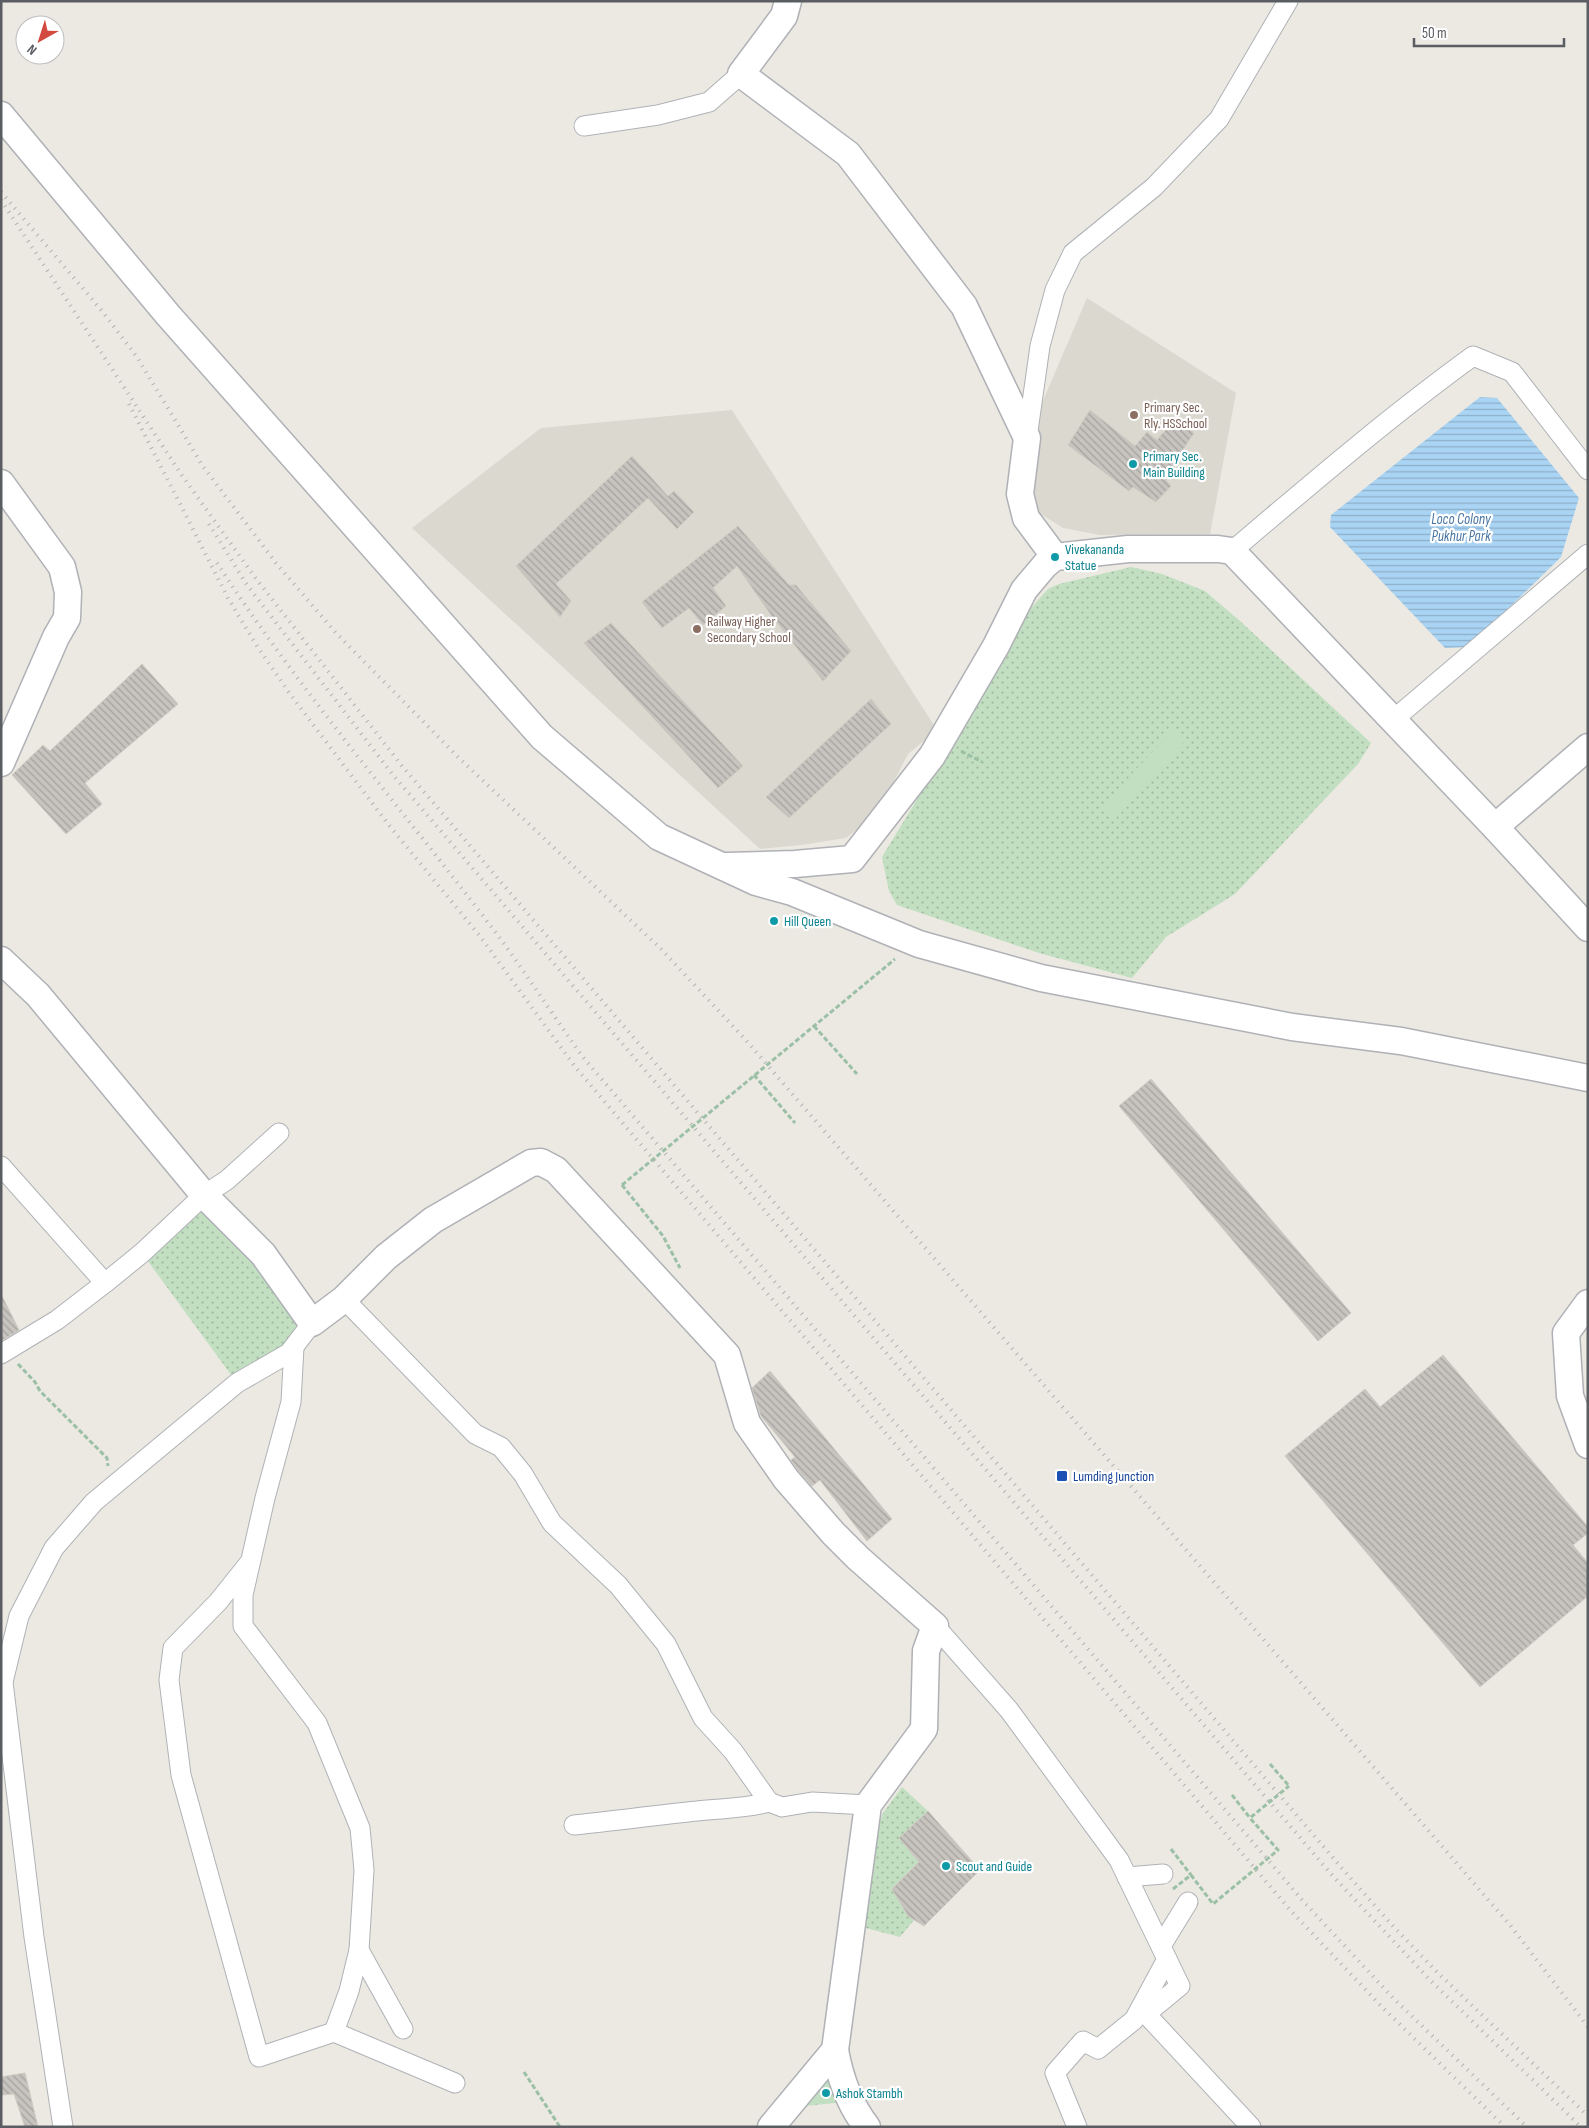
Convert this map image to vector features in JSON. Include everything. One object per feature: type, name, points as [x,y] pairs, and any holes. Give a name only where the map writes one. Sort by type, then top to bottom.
[{"type":"main road","points":[[788,1],[784,16],[741,74],[848,154],[964,306],[1027,438],[1020,494],[1026,518],[1055,557]]},
{"type":"main road","points":[[1,115],[168,315],[542,736],[659,837],[756,882],[792,892],[920,944],[1041,978],[1292,1027],[1401,1041],[1588,1078]]},
{"type":"main road","points":[[1,483],[62,567],[68,592],[67,618],[56,637],[1,763]]},
{"type":"main road","points":[[721,866],[795,864],[852,859],[932,756],[996,646],[1024,590],[1045,564],[1055,557],[1128,549],[1218,549],[1232,551],[1495,827],[1588,928]]},
{"type":"main road","points":[[1495,827],[1588,747]]},
{"type":"main road","points":[[1,960],[38,995],[204,1195],[263,1254],[312,1323],[344,1299],[386,1257],[433,1220],[531,1163],[541,1162],[556,1170],[726,1355],[747,1423],[786,1479],[833,1533],[858,1558],[935,1626],[926,1651],[924,1729],[868,1805],[835,2050],[839,2072],[854,2110],[867,2127]]},
{"type":"main road","points":[[1588,1303],[1566,1333],[1570,1396],[1588,1445]]},
{"type":"main road","points":[[771,2127],[835,2050]]},
{"type":"street","points":[[1027,438],[1040,346],[1054,290],[1072,254],[1154,187],[1219,119],[1288,1]]},
{"type":"street","points":[[584,126],[658,115],[709,102],[741,74]]},
{"type":"street","points":[[1232,551],[1355,446],[1411,401],[1473,356],[1512,372],[1588,470]]},
{"type":"street","points":[[1393,720],[1588,554]]},
{"type":"street","points":[[3,1350],[57,1320],[105,1283],[142,1253],[204,1195],[227,1180],[279,1133]]},
{"type":"street","points":[[1,1166],[105,1283]]},
{"type":"street","points":[[344,1299],[475,1434],[501,1447],[523,1474],[552,1523],[618,1585],[666,1644],[703,1718],[733,1751],[769,1802],[782,1807],[812,1802],[868,1805]]},
{"type":"street","points":[[63,2127],[34,1937],[3,1682],[19,1616],[54,1548],[94,1502],[237,1383],[289,1353],[312,1323]]},
{"type":"street","points":[[294,1347],[291,1402],[250,1562],[243,1595],[243,1626],[317,1723],[360,1828],[364,1870],[359,1950],[349,1990],[334,2032]]},
{"type":"street","points":[[250,1562],[218,1602],[173,1648],[169,1680],[181,1775],[259,2057],[334,2032],[455,2083]]},
{"type":"street","points":[[935,1626],[1009,1710],[1119,1860],[1180,1986],[1146,2014],[1251,2127]]},
{"type":"street","points":[[574,1825],[752,1807],[769,1802]]},
{"type":"street","points":[[1127,1877],[1168,1881]]},
{"type":"street","points":[[1077,2127],[1055,2073],[1083,2041],[1098,2049],[1134,2020],[1188,1902]]},
{"type":"street","points":[[359,1950],[402,2030]]},
{"type":"path","points":[[663,1236],[622,1185],[895,958]]},
{"type":"path","points":[[814,1026],[857,1074]]},
{"type":"path","points":[[754,1075],[795,1123]]},
{"type":"path","points":[[3,1350],[35,1382],[40,1391],[107,1458],[110,1489]]},
{"type":"path","points":[[1250,1818],[1290,1786],[1270,1764]]},
{"type":"path","points":[[1170,1849],[1213,1904],[1278,1850],[1232,1796]]},
{"type":"path","points":[[1168,1881],[1191,1875]]},
{"type":"path","points":[[524,2072],[560,2127]]},
{"type":"shaded area","name":"Primary Sec. Rly. HSSchool","points":[[1087,298],[1236,393],[1210,534],[1100,535],[1063,528],[1036,511],[1028,488],[1027,438]]},
{"type":"shaded area","name":"Railway Higher Secondary School","points":[[732,410],[937,730],[908,754],[877,814],[846,838],[760,849],[412,528],[541,428]]},
{"type":"green space","points":[[1131,567],[1162,574],[1205,591],[1240,621],[1371,743],[1358,764],[1235,894],[1166,937],[1132,978],[1039,953],[897,905],[889,891],[882,857],[944,755],[973,715],[982,690],[1022,618],[1048,589],[1059,584]]},
{"type":"green space","points":[[1173,730],[1184,742],[1116,818],[1102,806]]},
{"type":"green space","points":[[204,1195],[312,1323],[237,1383],[142,1253]]},
{"type":"green space","points":[[902,1787],[928,1811],[899,1838],[919,1862],[892,1889],[908,1916],[914,1920],[900,1937],[862,1927],[871,1842],[883,1813]]},
{"type":"green space","points":[[830,2068],[846,2102],[804,2106]]},
{"type":"water","name":"Loco Colony Pukhur Park","points":[[1480,397],[1497,398],[1579,498],[1561,557],[1469,647],[1445,648],[1330,527],[1331,515]]},
{"type":"building","name":"Primary Sec. Main Building","points":[[1090,410],[1135,446],[1147,432],[1157,440],[1175,419],[1194,433],[1164,478],[1171,486],[1156,502],[1133,487],[1129,491],[1068,445]]},
{"type":"building","points":[[632,456],[668,496],[674,491],[694,512],[677,529],[648,498],[556,584],[571,601],[560,617],[516,566]]},
{"type":"building","points":[[738,526],[789,585],[796,585],[851,651],[823,681],[771,615],[737,566],[713,588],[726,606],[703,625],[689,608],[662,628],[642,602]]},
{"type":"building","points":[[611,623],[743,766],[718,788],[584,643]]},
{"type":"building","points":[[142,664],[178,704],[85,783],[102,804],[66,834],[12,775],[43,745],[50,751]]},
{"type":"building","points":[[871,699],[891,724],[789,818],[766,797]]},
{"type":"building","points":[[1151,1079],[1351,1313],[1318,1341],[1119,1106]]},
{"type":"building","points":[[1,1294],[19,1330],[1,1341]]},
{"type":"building","points":[[1443,1355],[1588,1527],[1588,1533],[1573,1545],[1588,1563],[1588,1596],[1480,1687],[1285,1456],[1365,1389],[1380,1407]]},
{"type":"building","points":[[770,1371],[892,1519],[867,1541],[820,1480],[812,1486],[798,1470],[791,1460],[795,1457],[761,1416],[752,1388]]},
{"type":"building","name":"Scout and Guide","points":[[928,1811],[980,1870],[924,1926],[908,1916],[892,1889],[919,1862],[899,1838]]},
{"type":"building","points":[[25,2073],[38,2127],[25,2127],[14,2094],[1,2095],[1,2077]]},
{"type":"railway","points":[[1,192],[102,311],[137,357],[202,465],[276,563],[336,633],[459,758],[661,949],[744,1038],[1510,1925],[1588,2027]]},
{"type":"railway","points":[[1,200],[181,474],[254,576],[402,766],[1340,1866],[1392,1925],[1438,1973],[1588,2116]]},
{"type":"railway","points":[[129,404],[228,598],[257,646],[290,694],[388,824],[479,935],[576,1068],[1291,1911],[1381,2006],[1505,2127]]},
{"type":"railway","points":[[209,524],[247,585],[393,775],[1331,1874],[1429,1979],[1581,2127]]},
{"type":"railway","points":[[217,563],[282,657],[504,945],[582,1056],[1303,1901],[1394,1999],[1527,2127]]},
{"type":"place","name":"Primary Sec. Rly. HSSchool","points":[[1134,415]]},
{"type":"place","name":"Primary Sec. Main Building","points":[[1133,464]]},
{"type":"place","name":"Vivekananda Statue","points":[[1055,557]]},
{"type":"place","name":"Railway Higher Secondary School","points":[[697,629]]},
{"type":"place","name":"Hill Queen","points":[[774,921]]},
{"type":"place","name":"Lumding Junction","points":[[1062,1476]]},
{"type":"place","name":"Scout and Guide","points":[[946,1866]]},
{"type":"place","name":"Ashok Stambh","points":[[826,2093]]}]
